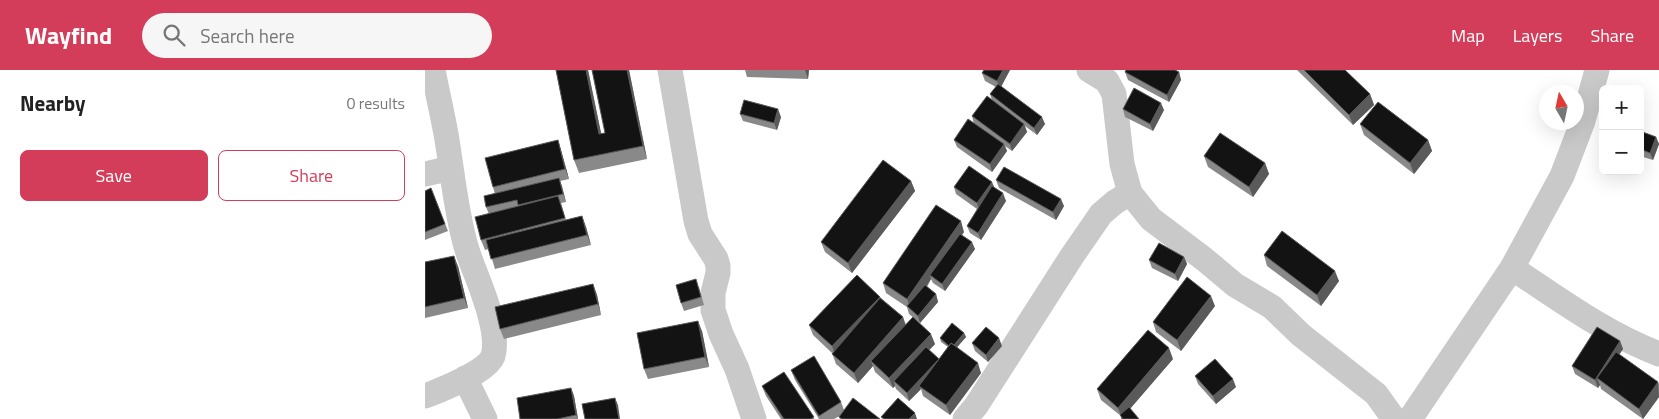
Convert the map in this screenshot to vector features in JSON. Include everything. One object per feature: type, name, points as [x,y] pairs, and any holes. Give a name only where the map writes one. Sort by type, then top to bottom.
[{"type":"street","points":[[425,396],[447,388],[486,365],[492,358],[495,349],[493,328],[487,303],[464,241],[433,70]]},
{"type":"street","points":[[670,70],[696,221],[700,234],[716,259],[718,266],[713,293],[713,310],[721,334],[737,369],[754,419]]},
{"type":"street","points":[[1089,70],[1107,81],[1114,94],[1122,164],[1130,192],[1151,219],[1235,285],[1272,307],[1301,335],[1376,394],[1394,419]]},
{"type":"street","points":[[1411,419],[1512,268],[1562,176],[1583,121],[1597,70]]},
{"type":"street","points":[[425,174],[451,168]]},
{"type":"street","points":[[965,419],[976,406],[1101,214],[1130,192]]},
{"type":"street","points":[[1512,268],[1598,324],[1638,346],[1659,354]]},
{"type":"street","points":[[465,378],[485,419]]},
{"type":"building","points":[[556,70],[586,70],[599,134],[605,133],[592,70],[627,70],[643,146],[574,160]]},
{"type":"building","points":[[984,70],[1003,70],[997,81],[982,73]]},
{"type":"building","points":[[1126,70],[1175,70],[1179,72],[1167,95],[1125,72]]},
{"type":"building","points":[[1304,70],[1345,70],[1370,94],[1349,115]]},
{"type":"building","points":[[998,84],[1042,117],[1034,128],[990,94]]},
{"type":"building","points":[[1134,88],[1161,103],[1150,124],[1123,109]]},
{"type":"building","points":[[987,96],[1024,124],[1010,144],[972,116]]},
{"type":"building","points":[[744,100],[778,109],[774,123],[740,114]]},
{"type":"building","points":[[1378,102],[1428,140],[1410,163],[1360,124]]},
{"type":"building","points":[[968,119],[1004,144],[990,164],[954,140]]},
{"type":"building","points":[[1644,132],[1656,137],[1650,153],[1644,151]]},
{"type":"building","points":[[1220,133],[1265,163],[1249,187],[1204,156]]},
{"type":"building","points":[[558,140],[565,169],[493,187],[485,158]]},
{"type":"building","points":[[883,160],[911,181],[848,263],[821,242]]},
{"type":"building","points":[[969,166],[992,182],[977,203],[954,187]]},
{"type":"building","points":[[1004,167],[1061,199],[1053,212],[996,180]]},
{"type":"building","points":[[559,178],[563,194],[518,205],[517,200],[486,207],[484,196]]},
{"type":"building","points":[[992,186],[1003,193],[978,233],[967,226]]},
{"type":"building","points":[[431,188],[445,224],[425,232],[425,191]]},
{"type":"building","points":[[558,196],[565,218],[481,240],[475,217]]},
{"type":"building","points":[[936,205],[961,221],[907,299],[883,283]]},
{"type":"building","points":[[582,216],[587,235],[491,259],[486,240]]},
{"type":"building","points":[[1282,231],[1335,271],[1317,295],[1264,255]]},
{"type":"building","points":[[960,234],[972,242],[942,284],[930,275]]},
{"type":"building","points":[[1159,243],[1184,257],[1175,274],[1149,260]]},
{"type":"building","points":[[454,256],[464,298],[425,307],[425,262]]},
{"type":"building","points":[[857,275],[880,297],[832,346],[809,325]]},
{"type":"building","points":[[1187,277],[1211,296],[1177,340],[1153,322]]},
{"type":"building","points":[[696,279],[701,297],[681,303],[676,285]]},
{"type":"building","points":[[593,284],[598,304],[500,329],[495,307]]},
{"type":"building","points":[[925,285],[936,294],[918,316],[907,306]]},
{"type":"building","points":[[880,298],[903,317],[854,373],[832,354]]},
{"type":"building","points":[[913,317],[931,334],[889,378],[871,361]]},
{"type":"building","points":[[698,321],[705,357],[644,369],[637,333]]},
{"type":"building","points":[[952,323],[964,333],[954,345],[951,343],[949,346],[940,338]]},
{"type":"building","points":[[986,327],[999,338],[986,355],[972,343]]},
{"type":"building","points":[[1597,327],[1620,341],[1595,380],[1572,366]]},
{"type":"building","points":[[1148,330],[1169,348],[1118,408],[1097,389]]},
{"type":"building","points":[[951,343],[978,363],[946,405],[919,386]]},
{"type":"building","points":[[926,347],[939,359],[907,393],[894,381]]},
{"type":"building","points":[[1616,352],[1658,382],[1639,409],[1597,378]]},
{"type":"building","points":[[814,356],[841,402],[819,416],[791,370]]},
{"type":"building","points":[[1215,359],[1233,379],[1213,396],[1195,376]]},
{"type":"building","points":[[784,372],[814,417],[811,419],[784,419],[762,386]]},
{"type":"building","points":[[571,388],[576,415],[557,419],[520,419],[517,398]]},
{"type":"building","points":[[615,398],[619,419],[585,419],[582,404]]},
{"type":"building","points":[[853,398],[880,419],[842,419],[839,417]]},
{"type":"building","points":[[898,398],[915,413],[909,419],[884,419],[881,417]]},
{"type":"building","points":[[1129,407],[1139,419],[1123,419],[1120,415]]}]
